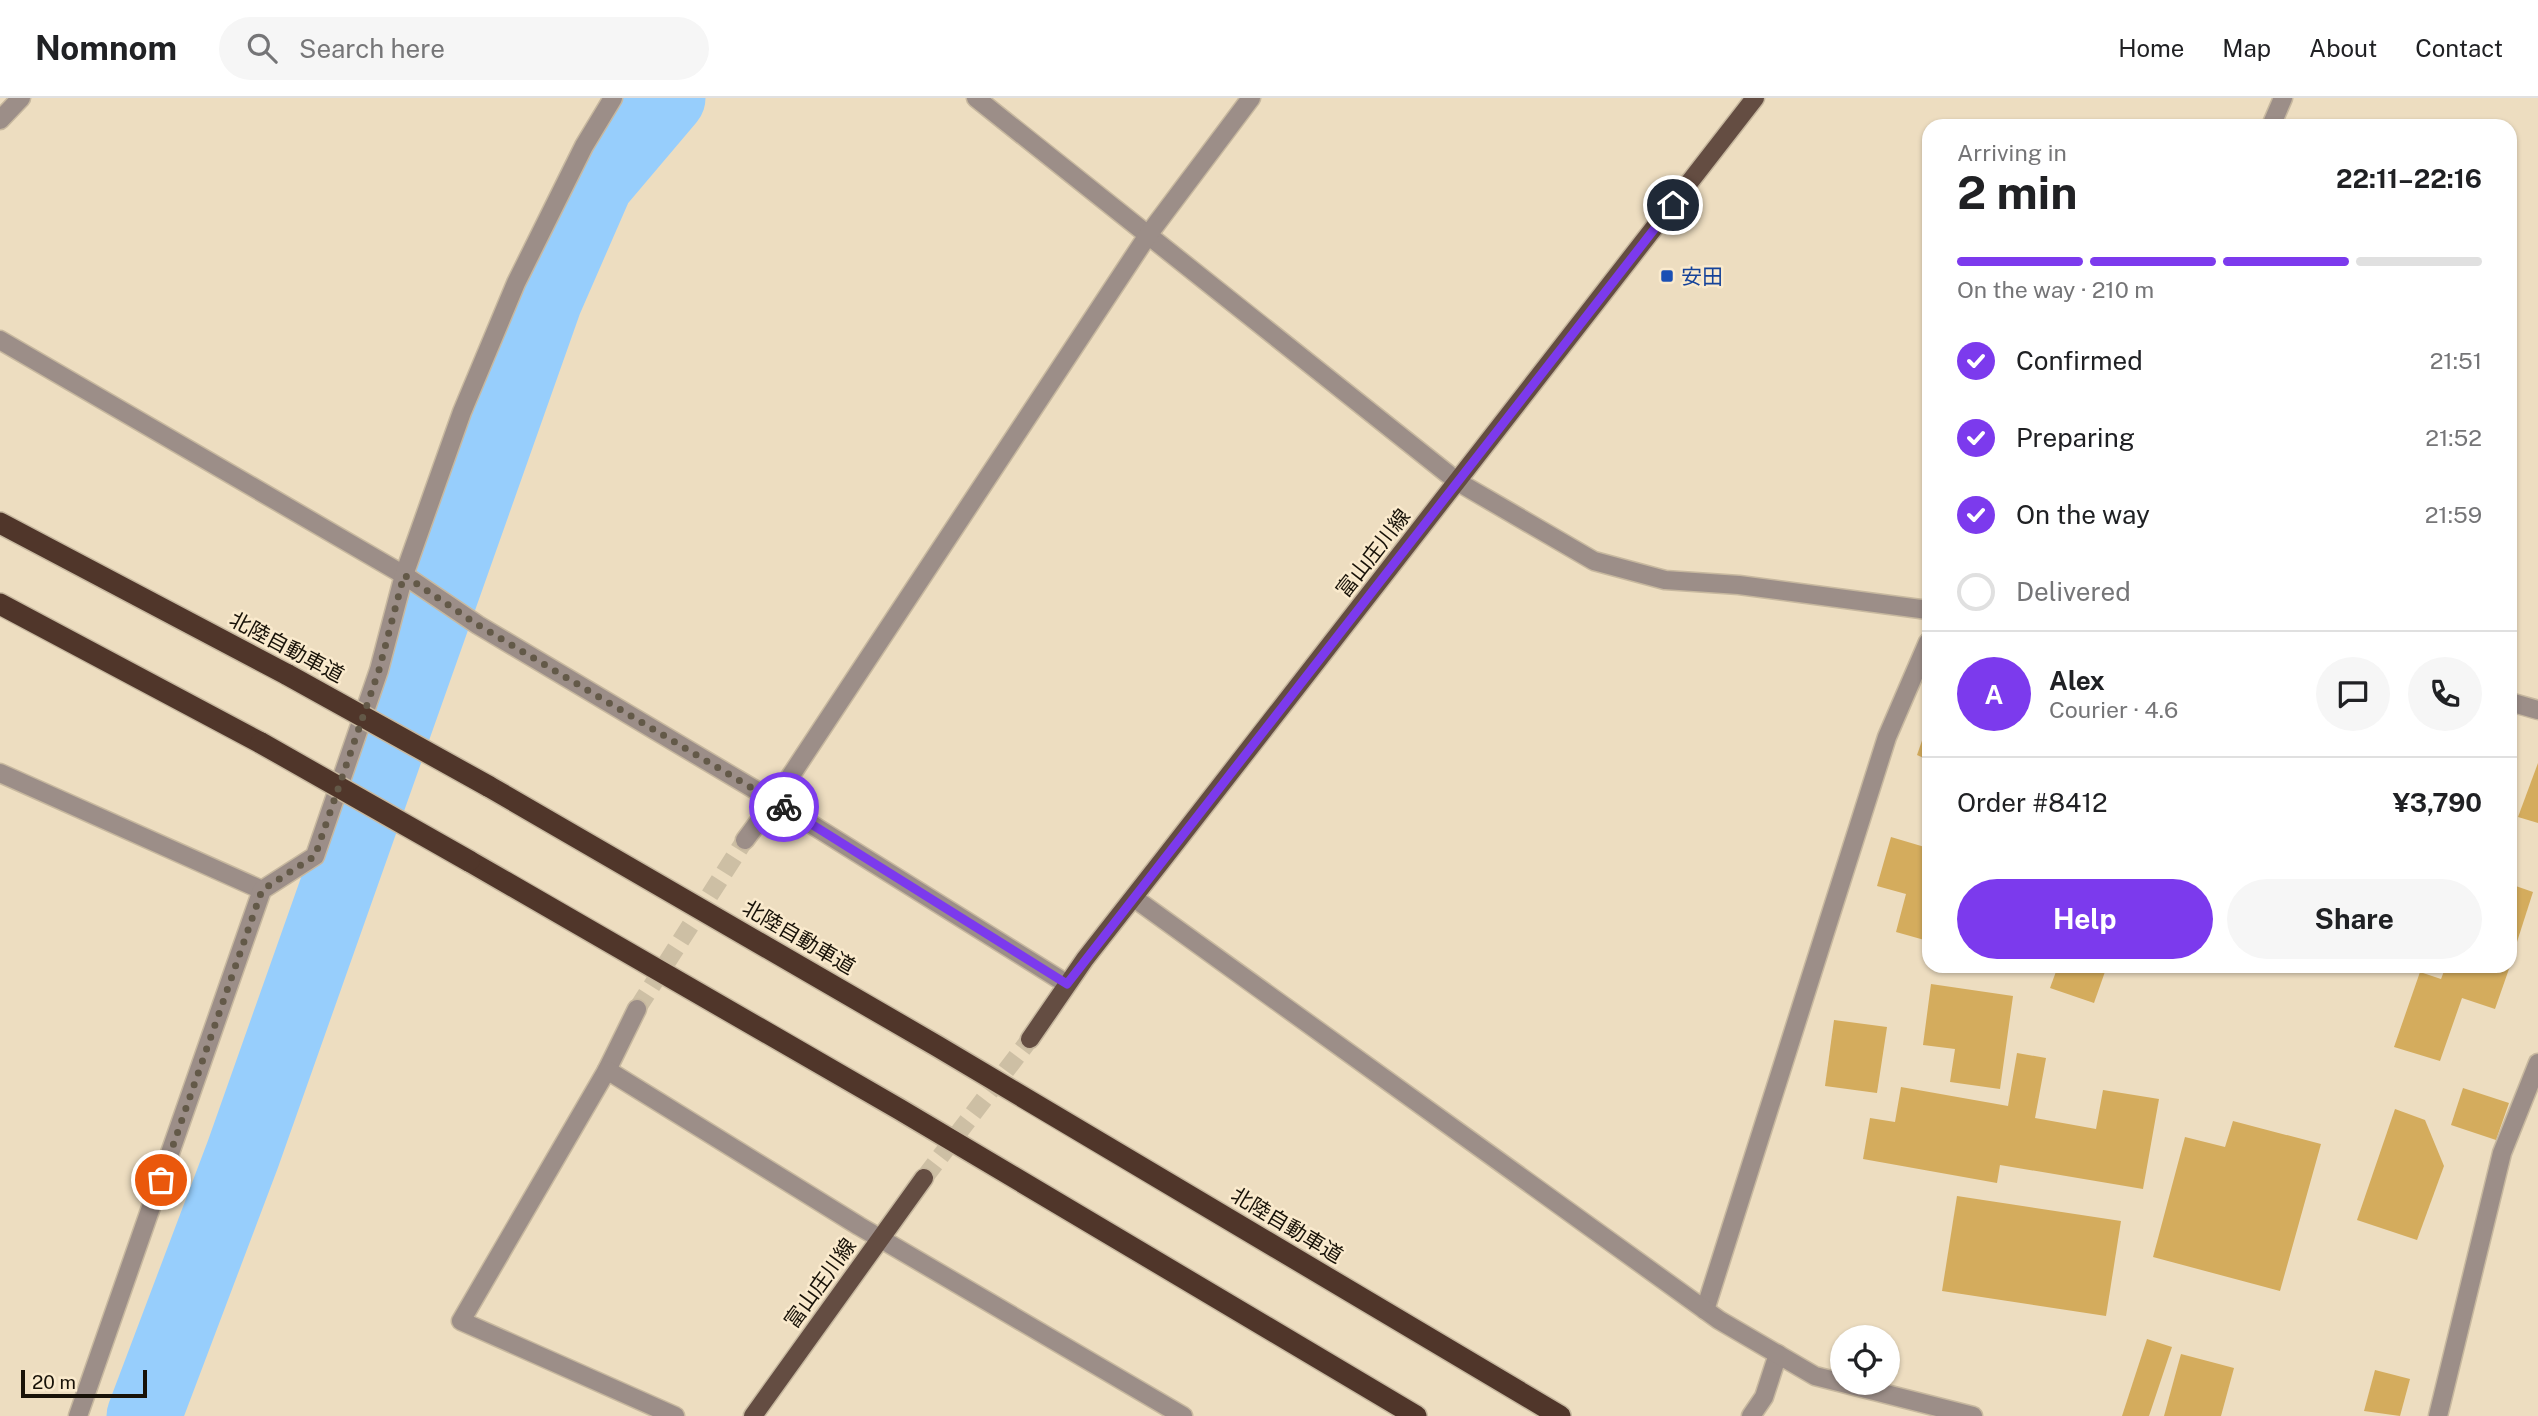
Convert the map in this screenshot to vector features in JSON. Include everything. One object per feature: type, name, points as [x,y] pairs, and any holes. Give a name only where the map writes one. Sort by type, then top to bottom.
[{"type":"highway","name":"北陸自動車道","points":[[0,523],[288,674],[488,786],[937,1046],[1560,1416]]},
{"type":"highway","points":[[0,604],[261,743],[469,861],[899,1109],[1416,1416]]},
{"type":"main road","name":"富山庄川線","points":[[1030,1039],[1067,984],[1755,98]]},
{"type":"main road","name":"富山庄川線","points":[[753,1416],[924,1178]]},
{"type":"street","points":[[0,120],[21,98]]},
{"type":"street","points":[[78,1416],[262,890],[315,856],[410,581],[462,412],[516,283],[584,146],[613,98]]},
{"type":"street","points":[[976,98],[1458,482],[1594,561],[1665,580],[1739,585],[1922,609]]},
{"type":"street","points":[[745,840],[774,801],[1148,235],[1251,98]]},
{"type":"street","points":[[2274,119],[2283,98]]},
{"type":"street","points":[[0,340],[410,581],[478,625],[774,801],[1067,984]]},
{"type":"street","points":[[1705,1310],[1887,737],[1922,656]]},
{"type":"street","points":[[2517,704],[2538,710]]},
{"type":"street","points":[[0,773],[262,890]]},
{"type":"street","points":[[1134,898],[1705,1310],[1815,1376],[1973,1416]]},
{"type":"street","points":[[637,1009],[607,1070],[461,1321],[675,1416]]},
{"type":"street","points":[[2438,1416],[2502,1153],[2538,1063]]},
{"type":"street","points":[[607,1070],[1183,1416]]},
{"type":"street","points":[[1751,1416],[1764,1397],[1778,1354]]},
{"type":"building","points":[[1922,740],[1922,757],[1917,755]]},
{"type":"building","points":[[2538,763],[2538,823],[2518,817]]},
{"type":"building","points":[[1891,837],[1922,846],[1922,939],[1896,932],[1906,894],[1877,886]]},
{"type":"building","points":[[2517,886],[2533,892],[2517,942]]},
{"type":"building","points":[[2055,973],[2105,973],[2094,1003],[2050,988]]},
{"type":"building","points":[[2420,973],[2441,979],[2443,973],[2508,973],[2495,1009],[2462,998],[2440,1061],[2394,1047]]},
{"type":"building","points":[[1931,984],[2013,996],[2000,1089],[1950,1082],[1955,1049],[1923,1045]]},
{"type":"building","points":[[1834,1020],[1887,1027],[1877,1093],[1825,1086]]},
{"type":"building","points":[[2017,1053],[2046,1058],[2035,1118],[2096,1129],[2103,1090],[2159,1099],[2143,1189],[2000,1165],[1997,1183],[1863,1159],[1870,1118],[1895,1122],[1901,1087],[2008,1106]]},
{"type":"building","points":[[2463,1088],[2509,1103],[2496,1140],[2451,1125]]},
{"type":"building","points":[[2395,1109],[2425,1120],[2444,1166],[2417,1240],[2357,1220]]},
{"type":"building","points":[[2233,1121],[2321,1144],[2280,1291],[2153,1257],[2185,1137],[2225,1147]]},
{"type":"building","points":[[1957,1196],[2121,1221],[2106,1316],[1942,1291]]},
{"type":"building","points":[[2147,1339],[2172,1347],[2149,1416],[2122,1416]]},
{"type":"building","points":[[2181,1354],[2234,1368],[2221,1416],[2164,1416]]},
{"type":"building","points":[[2375,1370],[2410,1379],[2400,1416],[2364,1411]]},
{"type":"waterway","points":[[144,1416],[243,1154],[545,300],[596,183],[668,98]]},
{"type":"tunnel","points":[[637,1009],[745,840]]},
{"type":"tunnel","points":[[924,1178],[1030,1039]]},
{"type":"way so far","points":[[161,1180],[262,890],[315,856],[379,670],[404,575],[417,587],[478,625],[784,807]]},
{"type":"place","name":"安田","points":[[1667,276]]},
{"type":"route","points":[[784,807],[1067,984],[1673,205]]}]
